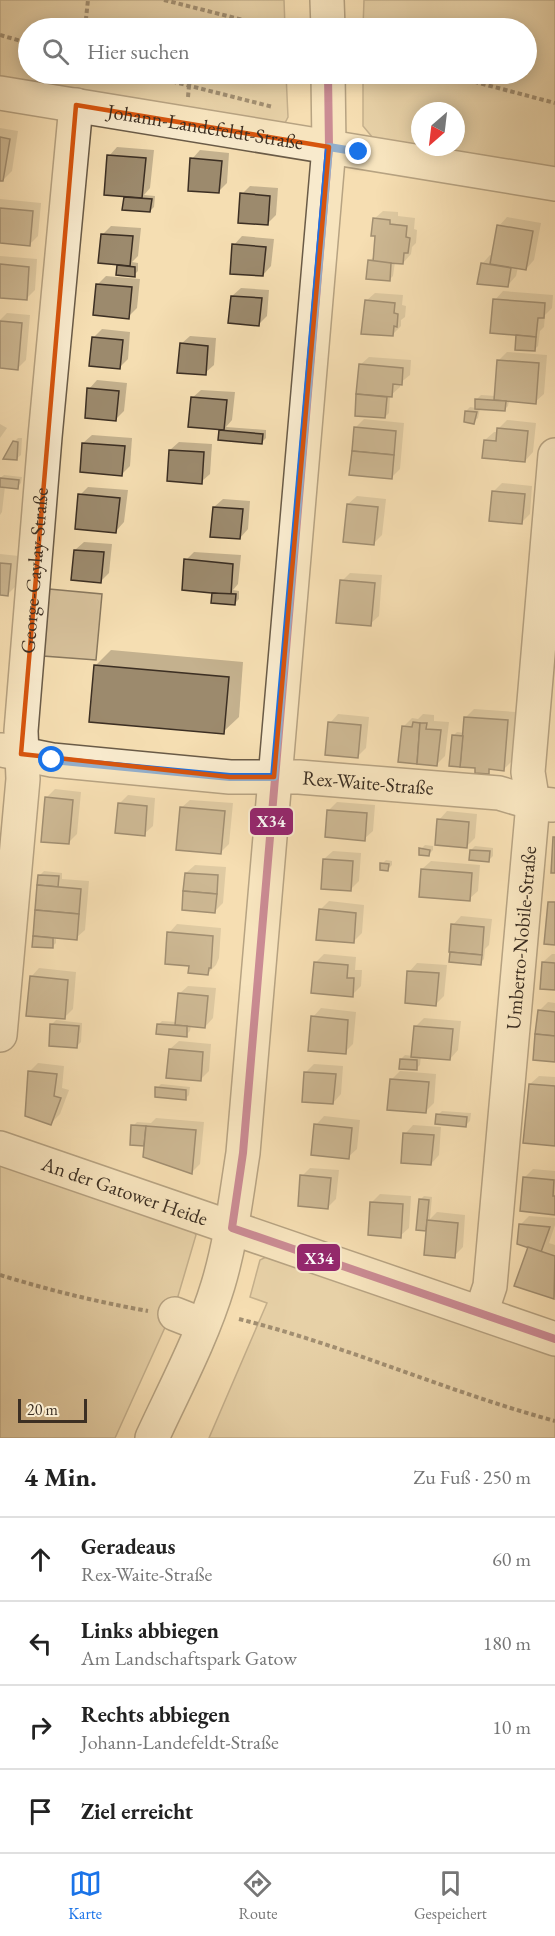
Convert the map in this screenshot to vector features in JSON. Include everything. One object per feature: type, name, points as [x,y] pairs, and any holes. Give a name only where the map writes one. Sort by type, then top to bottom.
[{"type":"street","points":[[327,0],[328,18]]},
{"type":"street","points":[[152,1438],[189,1319],[219,1284],[232,1228],[243,1153],[329,147],[328,84]]},
{"type":"street","name":"Johann-Landefeldt-Straße","points":[[0,93],[555,184]]},
{"type":"street","name":"George-Caylay-Straße","points":[[0,1035],[23,779],[10,752],[21,731],[45,437],[76,105]]},
{"type":"street","name":"Umberto-Nobile-Straße","points":[[481,1313],[490,1286],[544,804],[528,772],[555,454]]},
{"type":"street","name":"Rex-Waite-Straße","points":[[10,752],[52,760],[230,777],[299,777],[499,793],[544,804]]},
{"type":"street","name":"An der Gatower Heide","points":[[0,1148],[555,1339]]},
{"type":"path","points":[[86,18],[88,0]]},
{"type":"path","points":[[165,0],[236,18]]},
{"type":"path","points":[[0,35],[18,40]]},
{"type":"path","points":[[182,84],[278,109]]},
{"type":"path","points":[[483,84],[555,103]]},
{"type":"path","points":[[188,102],[190,86]]},
{"type":"path","points":[[0,1275],[103,1303],[189,1319]]},
{"type":"path","points":[[239,1320],[291,1332],[504,1407],[555,1421]]},
{"type":"highlighted area","points":[[76,105],[329,147],[274,777],[230,777],[21,754]]},
{"type":"shaded area","points":[[0,0],[284,0],[285,18],[18,18],[18,80],[0,77]]},
{"type":"shaded area","points":[[364,0],[555,0],[555,168],[465,153],[465,102],[411,102],[411,144],[373,138],[363,126],[363,84],[537,84],[537,18],[363,18]]},
{"type":"shaded area","points":[[43,84],[286,84],[288,117],[285,123]]},
{"type":"shaded area","points":[[49,589],[102,594],[96,660],[43,656]]},
{"type":"shaded area","points":[[0,1159],[188,1224],[196,1235],[176,1303],[115,1438],[0,1438]]},
{"type":"shaded area","points":[[276,1252],[555,1351],[555,1438],[209,1438],[267,1303],[250,1297],[260,1260]]},
{"type":"building","points":[[0,137],[10,139],[3,181],[0,181]]},
{"type":"building","points":[[107,155],[146,158],[142,198],[104,195]]},
{"type":"building","points":[[190,158],[222,161],[219,193],[188,191]]},
{"type":"building","points":[[240,193],[270,196],[268,225],[238,223]]},
{"type":"building","points":[[124,197],[152,199],[150,212],[122,210]]},
{"type":"building","points":[[0,208],[33,211],[30,246],[0,243]]},
{"type":"building","points":[[373,218],[390,220],[390,224],[407,226],[406,237],[410,238],[408,253],[404,253],[403,264],[373,262],[375,236],[371,236]]},
{"type":"building","points":[[497,225],[533,231],[526,270],[490,264]]},
{"type":"building","points":[[101,234],[133,236],[130,266],[98,263]]},
{"type":"building","points":[[232,244],[266,247],[263,276],[230,274]]},
{"type":"building","points":[[368,260],[391,263],[390,281],[366,279]]},
{"type":"building","points":[[481,263],[511,268],[508,287],[477,284]]},
{"type":"building","points":[[0,264],[29,267],[27,300],[0,298]]},
{"type":"building","points":[[117,265],[135,267],[135,277],[116,275]]},
{"type":"building","points":[[96,284],[132,287],[129,319],[93,315]]},
{"type":"building","points":[[231,296],[262,298],[259,326],[228,323]]},
{"type":"building","points":[[493,299],[545,303],[544,318],[538,318],[536,337],[490,333]]},
{"type":"building","points":[[365,300],[395,303],[394,313],[398,314],[397,327],[394,326],[393,336],[361,334]]},
{"type":"building","points":[[0,321],[22,323],[18,370],[0,368]]},
{"type":"building","points":[[516,335],[536,337],[535,351],[515,350]]},
{"type":"building","points":[[92,337],[123,340],[120,369],[89,366]]},
{"type":"building","points":[[180,343],[208,346],[206,375],[177,373]]},
{"type":"building","points":[[497,360],[539,363],[536,404],[494,400]]},
{"type":"building","points":[[359,364],[403,368],[402,385],[393,384],[392,397],[356,394]]},
{"type":"building","points":[[87,388],[119,391],[116,421],[85,418]]},
{"type":"building","points":[[356,394],[387,397],[385,418],[355,416]]},
{"type":"building","points":[[191,397],[227,400],[224,430],[188,427]]},
{"type":"building","points":[[475,399],[506,401],[505,411],[475,409]]},
{"type":"building","points":[[465,411],[477,412],[474,424],[464,422]]},
{"type":"building","points":[[354,427],[396,431],[394,455],[352,451]]},
{"type":"building","points":[[497,428],[528,431],[525,462],[482,458],[484,440],[496,441]]},
{"type":"building","points":[[219,430],[263,434],[262,444],[218,440]]},
{"type":"building","points":[[13,441],[18,442],[17,460],[3,459]]},
{"type":"building","points":[[82,443],[125,446],[122,476],[80,472]]},
{"type":"building","points":[[169,450],[204,452],[202,484],[167,481]]},
{"type":"building","points":[[352,451],[394,455],[392,479],[349,475]]},
{"type":"building","points":[[0,478],[19,480],[18,489],[0,487]]},
{"type":"building","points":[[492,491],[525,494],[522,524],[489,521]]},
{"type":"building","points":[[78,494],[120,498],[116,533],[75,529]]},
{"type":"building","points":[[347,504],[378,507],[374,545],[343,542]]},
{"type":"building","points":[[213,507],[243,509],[240,539],[210,537]]},
{"type":"building","points":[[74,550],[104,552],[101,583],[71,580]]},
{"type":"building","points":[[184,559],[233,564],[231,595],[182,590]]},
{"type":"building","points":[[0,563],[11,564],[8,596],[0,595]]},
{"type":"building","points":[[340,580],[375,583],[371,626],[336,623]]},
{"type":"building","points":[[212,593],[236,594],[235,605],[211,603]]},
{"type":"building","points":[[94,665],[229,677],[224,734],[89,722]]},
{"type":"building","points":[[464,717],[508,720],[504,771],[489,769],[489,774],[475,773],[475,768],[460,767]]},
{"type":"building","points":[[328,722],[361,725],[358,758],[325,755]]},
{"type":"building","points":[[413,722],[420,723],[417,764],[398,762],[402,726],[412,727]]},
{"type":"building","points":[[420,723],[427,723],[426,729],[441,730],[437,766],[417,764]]},
{"type":"building","points":[[452,735],[463,736],[460,767],[449,766]]},
{"type":"building","points":[[45,797],[73,800],[69,844],[41,842]]},
{"type":"building","points":[[118,803],[147,806],[145,836],[115,833]]},
{"type":"building","points":[[180,807],[225,811],[221,854],[176,850]]},
{"type":"building","points":[[327,810],[367,813],[365,841],[325,837]]},
{"type":"building","points":[[437,819],[469,822],[467,848],[435,845]]},
{"type":"building","points":[[553,837],[555,837],[555,873],[551,873]]},
{"type":"building","points":[[419,848],[430,850],[429,856],[419,855]]},
{"type":"building","points":[[470,850],[490,851],[489,862],[469,860]]},
{"type":"building","points":[[323,859],[353,861],[351,891],[321,889]]},
{"type":"building","points":[[380,863],[389,864],[388,871],[380,870]]},
{"type":"building","points":[[421,869],[472,873],[470,901],[419,897]]},
{"type":"building","points":[[185,873],[218,875],[217,894],[183,891]]},
{"type":"building","points":[[38,875],[59,876],[58,887],[37,885]]},
{"type":"building","points":[[37,885],[81,889],[79,914],[35,910]]},
{"type":"building","points":[[183,891],[217,894],[215,913],[182,910]]},
{"type":"building","points":[[548,902],[555,902],[555,945],[544,944]]},
{"type":"building","points":[[319,909],[356,913],[354,943],[316,940]]},
{"type":"building","points":[[35,910],[79,914],[77,940],[33,936]]},
{"type":"building","points":[[451,924],[484,927],[482,955],[449,952]]},
{"type":"building","points":[[167,932],[213,936],[211,968],[209,968],[208,975],[188,973],[189,966],[165,964]]},
{"type":"building","points":[[33,936],[53,938],[53,948],[32,947]]},
{"type":"building","points":[[450,952],[482,955],[481,965],[449,962]]},
{"type":"building","points":[[314,962],[348,965],[347,978],[354,978],[353,997],[311,993]]},
{"type":"building","points":[[542,962],[555,963],[555,990],[540,989]]},
{"type":"building","points":[[407,971],[439,973],[436,1006],[405,1003]]},
{"type":"building","points":[[30,976],[68,980],[65,1019],[26,1016]]},
{"type":"building","points":[[178,993],[208,996],[205,1028],[175,1025]]},
{"type":"building","points":[[538,1010],[555,1012],[555,1036],[535,1034]]},
{"type":"building","points":[[311,1016],[348,1020],[346,1054],[308,1051]]},
{"type":"building","points":[[50,1024],[79,1026],[77,1048],[49,1046]]},
{"type":"building","points":[[157,1024],[187,1026],[187,1037],[156,1034]]},
{"type":"building","points":[[414,1026],[453,1029],[450,1060],[411,1057]]},
{"type":"building","points":[[535,1034],[555,1036],[555,1062],[533,1060]]},
{"type":"building","points":[[169,1049],[203,1052],[201,1081],[166,1078]]},
{"type":"building","points":[[400,1059],[417,1060],[417,1070],[399,1069]]},
{"type":"building","points":[[28,1071],[57,1074],[54,1096],[61,1098],[51,1125],[25,1116]]},
{"type":"building","points":[[304,1072],[336,1074],[333,1104],[302,1102]]},
{"type":"building","points":[[390,1079],[429,1082],[426,1113],[387,1110]]},
{"type":"building","points":[[529,1084],[555,1086],[555,1146],[523,1143]]},
{"type":"building","points":[[155,1087],[186,1090],[186,1100],[155,1097]]},
{"type":"building","points":[[436,1114],[467,1117],[466,1127],[435,1124]]},
{"type":"building","points":[[314,1124],[352,1128],[349,1159],[311,1155]]},
{"type":"building","points":[[131,1125],[146,1126],[144,1146],[130,1145]]},
{"type":"building","points":[[146,1126],[196,1130],[192,1174],[143,1157]]},
{"type":"building","points":[[403,1133],[434,1135],[431,1165],[401,1163]]},
{"type":"building","points":[[300,1175],[331,1178],[328,1209],[298,1206]]},
{"type":"building","points":[[523,1177],[554,1180],[555,1215],[520,1211]]},
{"type":"building","points":[[419,1199],[429,1200],[426,1231],[416,1230]]},
{"type":"building","points":[[370,1202],[403,1204],[401,1238],[368,1235]]},
{"type":"building","points":[[427,1220],[458,1223],[455,1258],[424,1255]]},
{"type":"building","points":[[519,1224],[550,1227],[541,1252],[517,1244]]},
{"type":"building","points":[[528,1247],[555,1256],[554,1299],[514,1286]]},
{"type":"transit line","name":"X34","points":[[328,84],[329,147],[243,1153],[232,1228],[555,1339]]},
{"type":"route","points":[[52,760],[230,777],[274,777],[329,147],[359,152]]}]
